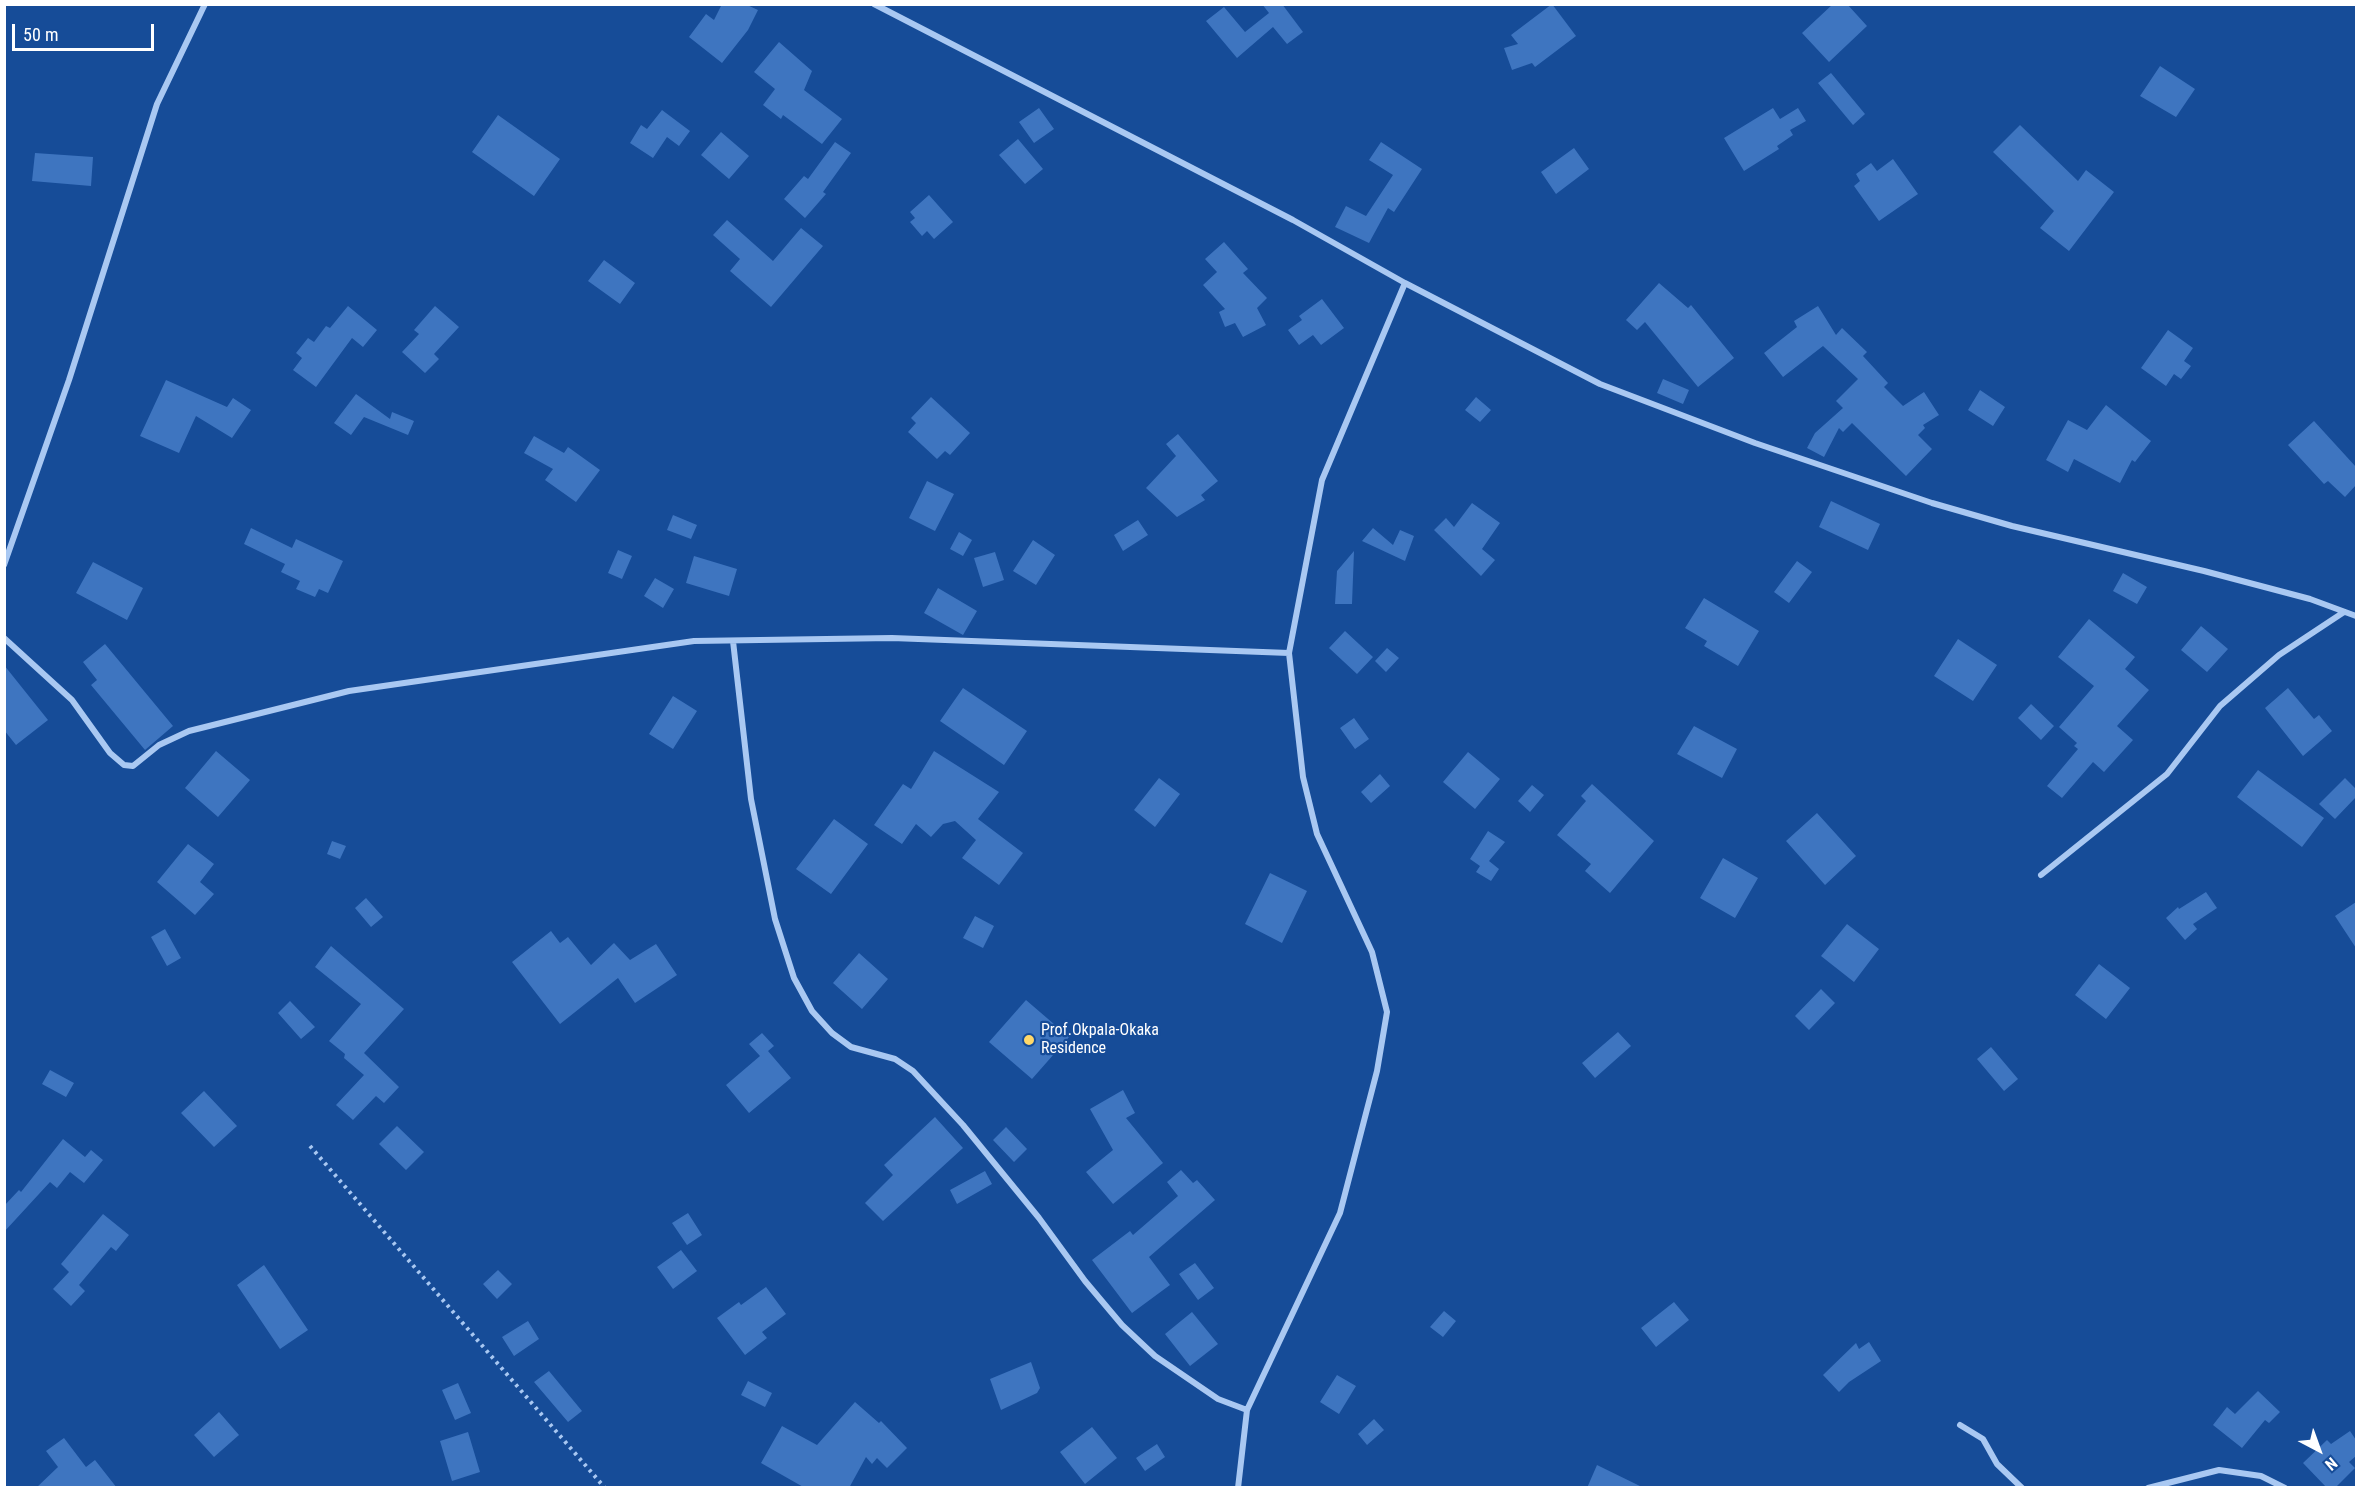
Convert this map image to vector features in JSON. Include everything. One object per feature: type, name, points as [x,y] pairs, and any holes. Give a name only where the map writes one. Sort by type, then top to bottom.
[{"type":"street","points":[[4,565],[69,380],[157,104],[205,4]]},
{"type":"street","points":[[874,4],[1293,220],[1405,283],[1600,384],[1755,442],[1932,503],[2012,526],[2205,571],[2310,599],[2356,616]]},
{"type":"street","points":[[1238,1488],[1247,1410],[1340,1214],[1377,1071],[1387,1012],[1372,952],[1317,834],[1303,777],[1289,652],[1322,480],[1405,283]]},
{"type":"street","points":[[2041,875],[2167,774],[2220,706],[2279,655],[2344,612]]},
{"type":"street","points":[[4,638],[72,699],[110,753],[124,765],[133,766],[159,745],[189,731],[348,692],[682,643],[892,638],[1289,652]]},
{"type":"street","points":[[734,641],[751,799],[775,919],[794,978],[812,1011],[832,1033],[851,1047],[895,1059],[913,1071],[963,1125],[1040,1218],[1085,1281],[1122,1325],[1155,1356],[1218,1399],[1247,1410]]},
{"type":"street","points":[[1960,1425],[1983,1439],[1997,1464],[2022,1488]]},
{"type":"street","points":[[2148,1488],[2219,1470],[2261,1476],[2285,1488]]},
{"type":"path","points":[[310,1146],[605,1488]]},
{"type":"building","points":[[722,4],[745,4],[758,10],[748,30],[722,63],[689,37],[706,14],[714,20]]},
{"type":"building","points":[[1262,4],[1282,4],[1303,32],[1287,44],[1273,27],[1237,58],[1206,21],[1224,7],[1245,32],[1269,13]]},
{"type":"building","points":[[1552,4],[1576,36],[1535,67],[1532,63],[1512,70],[1504,48],[1518,44],[1511,35]]},
{"type":"building","points":[[1833,4],[1847,4],[1867,26],[1829,62],[1802,33]]},
{"type":"building","points":[[779,42],[812,71],[804,90],[842,119],[822,144],[783,115],[781,119],[763,105],[775,89],[754,72]]},
{"type":"building","points":[[2160,66],[2195,89],[2176,117],[2140,96]]},
{"type":"building","points":[[1831,73],[1865,114],[1853,125],[1818,83]]},
{"type":"building","points":[[1039,108],[1054,129],[1034,143],[1019,122]]},
{"type":"building","points":[[1773,108],[1780,119],[1798,108],[1806,121],[1790,130],[1793,135],[1777,146],[1779,149],[1744,171],[1724,138]]},
{"type":"building","points":[[662,110],[690,131],[679,146],[667,137],[653,158],[630,143],[641,125],[647,129]]},
{"type":"building","points":[[498,115],[560,159],[534,196],[472,152]]},
{"type":"building","points":[[2020,125],[2078,181],[2086,170],[2114,192],[2069,251],[2040,228],[2054,211],[1993,152]]},
{"type":"building","points":[[721,132],[749,156],[729,179],[701,155]]},
{"type":"building","points":[[1018,139],[1043,169],[1025,184],[999,155]]},
{"type":"building","points":[[835,142],[851,153],[823,192],[826,194],[805,218],[784,199],[804,176],[808,179]]},
{"type":"building","points":[[1381,142],[1422,169],[1394,212],[1388,208],[1369,243],[1335,227],[1346,206],[1366,216],[1393,175],[1369,160]]},
{"type":"building","points":[[1574,148],[1589,169],[1556,194],[1541,172]]},
{"type":"building","points":[[35,153],[93,157],[91,186],[32,181]]},
{"type":"building","points":[[1893,159],[1918,194],[1879,221],[1854,186],[1860,181],[1856,174],[1871,163],[1877,171]]},
{"type":"building","points":[[929,195],[953,222],[934,239],[927,231],[922,236],[910,222],[915,218],[910,212]]},
{"type":"building","points":[[727,220],[773,261],[801,228],[823,246],[771,307],[730,271],[740,259],[713,235]]},
{"type":"building","points":[[1224,242],[1248,269],[1243,273],[1267,298],[1257,308],[1266,325],[1243,337],[1235,323],[1225,327],[1219,312],[1225,309],[1203,285],[1217,272],[1205,259]]},
{"type":"building","points":[[604,260],[635,283],[620,304],[588,281]]},
{"type":"building","points":[[1659,283],[1688,308],[1691,305],[1734,358],[1698,387],[1645,322],[1637,330],[1626,320]]},
{"type":"building","points":[[1322,299],[1344,328],[1321,345],[1313,335],[1299,345],[1288,330],[1302,320],[1299,316]]},
{"type":"building","points":[[348,306],[377,330],[363,347],[352,338],[316,387],[293,370],[302,358],[296,353],[308,338],[314,342],[326,326],[330,328]]},
{"type":"building","points":[[435,306],[459,327],[434,354],[439,359],[425,373],[402,352],[419,334],[414,330]]},
{"type":"building","points":[[1818,306],[1836,335],[1842,328],[1867,352],[1863,356],[1888,383],[1884,387],[1903,406],[1924,392],[1939,415],[1923,425],[1925,428],[1918,435],[1932,449],[1906,476],[1852,423],[1843,432],[1839,428],[1824,457],[1807,448],[1815,433],[1843,408],[1836,401],[1858,379],[1823,346],[1783,377],[1764,353],[1797,327],[1794,321]]},
{"type":"building","points":[[2168,330],[2193,348],[2184,361],[2191,366],[2181,379],[2174,374],[2166,386],[2141,368]]},
{"type":"building","points":[[1663,379],[1689,390],[1683,404],[1657,393]]},
{"type":"building","points":[[166,380],[227,407],[233,398],[251,410],[232,438],[196,416],[179,453],[140,436]]},
{"type":"building","points":[[1980,390],[2005,407],[1993,426],[1968,410]]},
{"type":"building","points":[[356,394],[390,419],[392,412],[414,421],[408,435],[364,417],[351,435],[334,423]]},
{"type":"building","points":[[931,397],[970,433],[950,455],[945,451],[937,459],[908,432],[916,423],[911,418]]},
{"type":"building","points":[[1476,397],[1491,410],[1480,422],[1465,410]]},
{"type":"building","points":[[2106,405],[2151,441],[2135,462],[2132,460],[2120,483],[2074,459],[2068,472],[2046,460],[2068,420],[2087,430]]},
{"type":"building","points":[[2314,421],[2356,467],[2356,485],[2345,497],[2328,481],[2324,484],[2288,445]]},
{"type":"building","points":[[1178,434],[1218,481],[1201,495],[1205,500],[1177,517],[1146,488],[1176,456],[1166,444]]},
{"type":"building","points":[[534,436],[564,453],[568,447],[600,470],[576,502],[545,480],[553,469],[524,453]]},
{"type":"building","points":[[927,481],[954,494],[935,531],[909,518]]},
{"type":"building","points":[[1831,501],[1880,524],[1868,550],[1819,527]]},
{"type":"building","points":[[1472,503],[1500,523],[1482,549],[1495,560],[1481,576],[1434,530],[1446,518],[1454,527]]},
{"type":"building","points":[[673,515],[697,525],[691,539],[667,530]]},
{"type":"building","points":[[1138,520],[1148,535],[1123,551],[1114,535]]},
{"type":"building","points":[[251,528],[292,548],[296,539],[343,561],[328,593],[319,589],[315,597],[296,589],[300,581],[281,572],[285,564],[244,544]]},
{"type":"building","points":[[1373,528],[1393,545],[1400,530],[1414,536],[1405,561],[1362,541]]},
{"type":"building","points":[[959,532],[972,540],[963,556],[950,549]]},
{"type":"building","points":[[1033,540],[1055,555],[1036,585],[1013,571]]},
{"type":"building","points":[[618,550],[632,556],[622,579],[608,573]]},
{"type":"building","points":[[1354,551],[1352,604],[1335,604],[1337,571]]},
{"type":"building","points":[[995,552],[1004,580],[983,587],[974,558]]},
{"type":"building","points":[[694,556],[737,569],[729,596],[686,583]]},
{"type":"building","points":[[1797,561],[1812,572],[1789,603],[1774,592]]},
{"type":"building","points":[[93,562],[143,588],[127,620],[76,593]]},
{"type":"building","points":[[2123,573],[2147,587],[2137,604],[2113,591]]},
{"type":"building","points":[[655,578],[674,589],[663,608],[644,596]]},
{"type":"building","points":[[938,588],[977,611],[963,635],[924,613]]},
{"type":"building","points":[[1704,598],[1759,631],[1738,666],[1704,646],[1707,641],[1685,628]]},
{"type":"building","points":[[2089,619],[2135,657],[2125,669],[2149,690],[2117,726],[2133,740],[2104,772],[2093,762],[2062,798],[2047,786],[2078,749],[2074,746],[2077,743],[2059,727],[2094,686],[2058,657]]},
{"type":"building","points":[[2201,626],[2228,649],[2207,672],[2181,650]]},
{"type":"building","points":[[1345,631],[1373,657],[1357,674],[1329,648]]},
{"type":"building","points":[[1958,639],[1997,665],[1973,701],[1934,676]]},
{"type":"building","points":[[105,644],[173,726],[145,750],[91,685],[97,680],[83,662]]},
{"type":"building","points":[[1387,648],[1399,658],[1386,672],[1375,661]]},
{"type":"building","points":[[4,665],[48,720],[16,745],[4,730]]},
{"type":"building","points":[[963,688],[1027,731],[1004,765],[940,721]]},
{"type":"building","points":[[2288,688],[2314,719],[2319,715],[2332,731],[2303,756],[2265,708]]},
{"type":"building","points":[[673,696],[697,711],[673,749],[649,734]]},
{"type":"building","points":[[2031,704],[2054,726],[2041,740],[2018,718]]},
{"type":"building","points":[[1354,718],[1369,739],[1355,749],[1340,728]]},
{"type":"building","points":[[1694,726],[1737,749],[1722,778],[1677,754]]},
{"type":"building","points":[[216,751],[250,780],[218,817],[185,788]]},
{"type":"building","points":[[934,751],[999,792],[978,819],[1023,853],[999,885],[962,858],[976,840],[955,821],[943,824],[931,837],[916,824],[902,844],[874,825],[903,784],[911,789]]},
{"type":"building","points":[[1468,752],[1500,779],[1475,809],[1443,782]]},
{"type":"building","points":[[2258,770],[2324,818],[2302,847],[2237,797]]},
{"type":"building","points":[[1380,774],[1390,786],[1371,803],[1361,792]]},
{"type":"building","points":[[1159,778],[1180,794],[1155,827],[1134,810]]},
{"type":"building","points":[[2345,778],[2356,789],[2356,797],[2335,819],[2319,804]]},
{"type":"building","points":[[1592,784],[1654,841],[1610,893],[1585,871],[1591,864],[1557,835],[1586,801],[1581,796]]},
{"type":"building","points":[[1532,785],[1544,795],[1530,812],[1518,801]]},
{"type":"building","points":[[1817,813],[1856,856],[1825,885],[1786,841]]},
{"type":"building","points":[[834,819],[868,844],[831,894],[796,869]]},
{"type":"building","points":[[1488,831],[1505,842],[1489,861],[1499,869],[1491,881],[1476,872],[1480,866],[1470,859]]},
{"type":"building","points":[[332,841],[346,846],[340,859],[327,854]]},
{"type":"building","points":[[188,844],[214,864],[200,882],[214,894],[195,915],[157,882]]},
{"type":"building","points":[[1723,858],[1758,878],[1735,918],[1700,898]]},
{"type":"building","points":[[1270,873],[1307,891],[1282,943],[1245,924]]},
{"type":"building","points":[[2206,892],[2217,908],[2193,924],[2197,929],[2185,940],[2166,918],[2178,907],[2179,909]]},
{"type":"building","points":[[366,898],[383,917],[371,927],[355,908]]},
{"type":"building","points":[[2356,902],[2356,948],[2335,916]]},
{"type":"building","points":[[975,916],[994,926],[983,948],[963,938]]},
{"type":"building","points":[[1847,924],[1879,949],[1854,982],[1821,956]]},
{"type":"building","points":[[165,929],[181,958],[167,966],[151,937]]},
{"type":"building","points":[[551,931],[560,943],[568,937],[591,965],[614,943],[630,960],[656,944],[677,975],[635,1003],[618,978],[560,1024],[512,962]]},
{"type":"building","points":[[331,946],[404,1009],[364,1053],[399,1087],[384,1103],[376,1096],[353,1120],[336,1105],[364,1075],[344,1058],[345,1054],[329,1041],[361,1004],[315,967]]},
{"type":"building","points":[[859,953],[888,979],[862,1009],[833,983]]},
{"type":"building","points":[[2099,964],[2130,988],[2106,1019],[2075,995]]},
{"type":"building","points":[[1821,989],[1835,1003],[1809,1030],[1795,1016]]},
{"type":"building","name":"Prof.Okpala-Okaka Residence","points":[[1026,1000],[1069,1037],[1032,1079],[989,1042]]},
{"type":"building","points":[[290,1001],[315,1027],[301,1039],[278,1013]]},
{"type":"building","points":[[1618,1032],[1631,1046],[1595,1078],[1582,1063]]},
{"type":"building","points":[[762,1033],[774,1046],[768,1051],[791,1078],[749,1113],[726,1085],[760,1056],[749,1044]]},
{"type":"building","points":[[1991,1047],[2018,1079],[2004,1091],[1977,1059]]},
{"type":"building","points":[[50,1070],[74,1083],[66,1097],[42,1084]]},
{"type":"building","points":[[1123,1090],[1135,1113],[1126,1118],[1163,1163],[1113,1204],[1086,1172],[1113,1150],[1090,1109]]},
{"type":"building","points":[[204,1091],[237,1126],[214,1147],[181,1113]]},
{"type":"building","points":[[935,1117],[963,1148],[883,1221],[865,1203],[893,1175],[884,1165]]},
{"type":"building","points":[[397,1126],[424,1152],[406,1170],[379,1144]]},
{"type":"building","points":[[1006,1127],[1027,1149],[1014,1162],[993,1140]]},
{"type":"building","points":[[63,1139],[85,1157],[91,1150],[103,1160],[84,1183],[70,1172],[57,1188],[50,1182],[4,1232],[4,1206],[19,1190],[21,1192]]},
{"type":"building","points":[[1181,1170],[1193,1183],[1197,1180],[1215,1200],[1149,1257],[1170,1285],[1132,1313],[1092,1260],[1130,1231],[1133,1235],[1178,1196],[1167,1182]]},
{"type":"building","points":[[985,1171],[992,1184],[957,1204],[950,1190]]},
{"type":"building","points":[[688,1213],[702,1235],[687,1245],[672,1223]]},
{"type":"building","points":[[103,1214],[129,1235],[116,1251],[111,1247],[79,1285],[85,1291],[71,1306],[53,1289],[69,1272],[61,1264]]},
{"type":"building","points":[[681,1250],[697,1271],[673,1289],[657,1267]]},
{"type":"building","points":[[1195,1263],[1214,1288],[1198,1300],[1179,1274]]},
{"type":"building","points":[[264,1265],[308,1330],[280,1349],[237,1285]]},
{"type":"building","points":[[498,1270],[512,1284],[497,1299],[483,1284]]},
{"type":"building","points":[[766,1287],[786,1314],[762,1332],[767,1338],[745,1355],[717,1318],[739,1302],[741,1305]]},
{"type":"building","points":[[1674,1302],[1689,1320],[1656,1347],[1641,1328]]},
{"type":"building","points":[[1444,1311],[1456,1321],[1443,1337],[1430,1327]]},
{"type":"building","points":[[1192,1312],[1218,1344],[1190,1366],[1165,1334]]},
{"type":"building","points":[[528,1321],[539,1339],[514,1356],[502,1337]]},
{"type":"building","points":[[1869,1342],[1881,1361],[1849,1382],[1839,1392],[1823,1375],[1856,1343],[1859,1349]]},
{"type":"building","points":[[1031,1362],[1040,1388],[1037,1393],[1001,1410],[990,1379]]},
{"type":"building","points":[[549,1371],[582,1411],[568,1422],[534,1382]]},
{"type":"building","points":[[1337,1375],[1356,1386],[1339,1414],[1320,1402]]},
{"type":"building","points":[[748,1381],[772,1393],[765,1407],[741,1395]]},
{"type":"building","points":[[458,1383],[471,1413],[455,1420],[442,1390]]},
{"type":"building","points":[[2258,1391],[2280,1412],[2269,1423],[2265,1420],[2242,1448],[2213,1425],[2227,1407],[2235,1414]]},
{"type":"building","points":[[855,1402],[879,1423],[881,1421],[907,1448],[887,1468],[877,1458],[872,1464],[866,1457],[849,1488],[805,1488],[761,1463],[782,1426],[817,1445]]},
{"type":"building","points":[[219,1412],[239,1435],[214,1457],[194,1435]]},
{"type":"building","points":[[1374,1419],[1384,1430],[1367,1445],[1358,1434]]},
{"type":"building","points":[[1092,1427],[1117,1458],[1085,1484],[1060,1452]]},
{"type":"building","points":[[2350,1431],[2356,1440],[2356,1456],[2349,1462],[2355,1468],[2335,1488],[2327,1488],[2303,1463],[2327,1440],[2331,1444]]},
{"type":"building","points":[[468,1432],[480,1472],[452,1481],[440,1441]]},
{"type":"building","points":[[64,1438],[86,1467],[95,1460],[117,1488],[36,1488],[58,1467],[46,1451]]},
{"type":"building","points":[[1157,1444],[1165,1457],[1145,1471],[1136,1458]]},
{"type":"building","points":[[1597,1465],[1644,1488],[1587,1488]]},
{"type":"place","name":"Prof.Okpala-Okaka Residence","points":[[1029,1040]]}]
